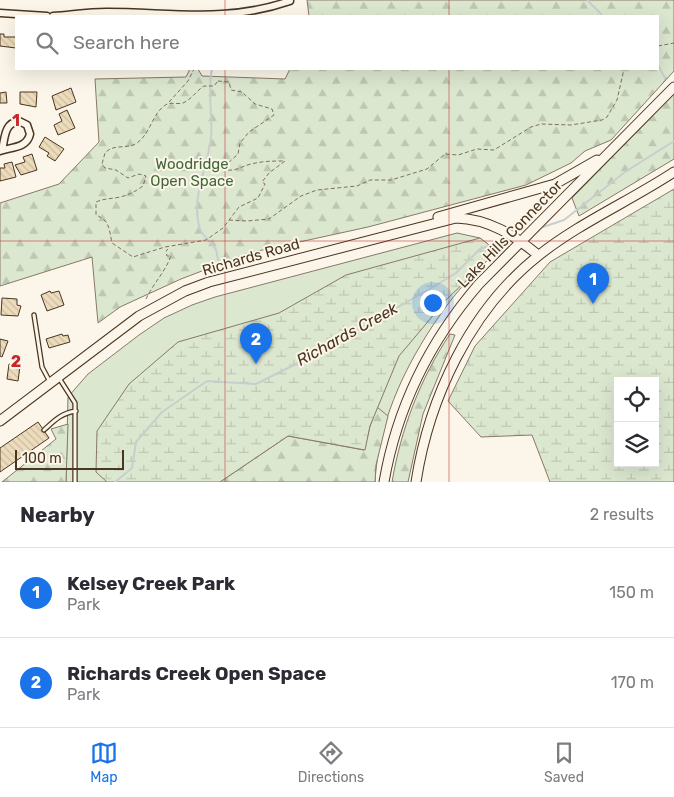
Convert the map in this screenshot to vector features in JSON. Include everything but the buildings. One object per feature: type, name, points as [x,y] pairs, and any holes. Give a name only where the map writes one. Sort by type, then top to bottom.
[{"type":"main road","name":"Lake Hills Connector","points":[[384,482],[399,418],[428,354],[456,312],[521,242],[674,87]]},
{"type":"main road","points":[[397,232],[447,214],[555,184],[576,173],[614,148]]},
{"type":"main road","points":[[416,482],[429,426],[442,390],[460,352],[496,297],[538,255],[674,172]]},
{"type":"main road","name":"Richards Road","points":[[0,421],[59,378],[138,316],[185,291],[223,278],[448,219],[473,219],[499,228],[538,255]]},
{"type":"street","points":[[66,15],[107,12],[195,15],[246,14],[290,1]]},
{"type":"street","points":[[0,13],[31,15]]},
{"type":"street","points":[[19,121],[27,125],[30,134],[27,142],[1,150],[6,129],[10,124],[19,121]]},
{"type":"lane","points":[[34,315],[42,367],[51,384]]},
{"type":"lane","points":[[59,378],[73,397],[76,411],[75,482]]},
{"type":"lane","points":[[44,430],[59,417],[76,411]]},
{"type":"path","points":[[659,46],[674,44]]},
{"type":"path","points":[[168,103],[181,103],[195,96],[204,86],[214,86],[218,81],[228,82],[231,90],[242,92],[255,104],[272,110],[274,115],[249,132],[240,143],[238,154],[226,165],[228,170],[235,171],[250,164],[270,160],[285,161],[268,173],[262,182],[265,184],[258,198],[238,207],[213,237],[154,250],[141,256],[127,254],[112,243],[110,226],[104,218],[96,215],[96,202],[123,197],[143,186],[146,176],[144,174],[128,178],[123,176],[116,170],[105,168],[102,164],[103,157],[109,148],[134,145],[144,138],[162,107],[188,81],[194,70]]},
{"type":"path","points":[[228,220],[253,221],[273,217],[280,209],[301,196],[317,190],[357,186],[370,180],[391,180],[405,177],[427,169],[445,154],[458,154],[477,149],[494,150],[541,124],[571,125],[602,120],[607,117],[617,100],[624,70]]},
{"type":"path","points":[[146,300],[153,285],[167,268],[172,256],[167,256],[166,250],[170,248]]},
{"type":"green space","name":"Woodridge Open Space","points":[[307,0],[674,0],[674,71],[611,140],[585,151],[571,163],[526,185],[368,227],[249,253],[181,279],[120,307],[98,323],[92,257],[0,286],[0,203],[59,184],[99,142],[95,79],[186,77],[190,70],[199,70],[202,76],[285,79],[290,70],[659,70],[659,15],[309,15]]},
{"type":"green space","points":[[674,94],[674,159],[579,216],[572,198]]},
{"type":"green space","points":[[674,189],[674,482],[550,482],[532,435],[481,437],[448,401],[475,346],[550,262]]},
{"type":"green space","points":[[457,233],[480,238],[497,251],[465,283],[448,304],[421,344],[409,366],[398,388],[382,434],[375,482],[66,482],[68,397],[88,374],[164,318],[215,297]]},
{"type":"green space","points":[[480,238],[497,251],[447,299],[399,356],[370,426],[365,450],[288,436],[220,482],[107,482],[96,472],[97,431],[129,384],[178,342],[279,313],[346,275]]},
{"type":"green space","points":[[450,334],[455,335],[423,414],[408,482],[392,482],[406,424],[413,405],[439,351]]},
{"type":"green space","points":[[377,407],[388,416],[376,465],[375,482],[220,482],[288,436],[364,450]]},
{"type":"green space","points":[[68,424],[66,482],[2,482],[56,439],[51,429]]},
{"type":"waterway","points":[[588,0],[601,15]]},
{"type":"waterway","points":[[659,67],[665,78]]},
{"type":"waterway","points":[[212,70],[210,86],[211,137],[198,194],[197,217],[201,232],[215,247],[219,261]]},
{"type":"waterway","name":"Richards Creek","points":[[543,227],[564,220],[625,172],[674,141]]},
{"type":"waterway","name":"Richards Creek","points":[[115,482],[132,468],[136,442],[162,412],[207,381],[256,384],[308,358],[428,290],[456,273],[480,249],[497,243]]},
{"type":"place","name":"Kelsey Creek Park","points":[[593,304]]},
{"type":"place","name":"Richards Creek Open Space","points":[[256,364]]}]
